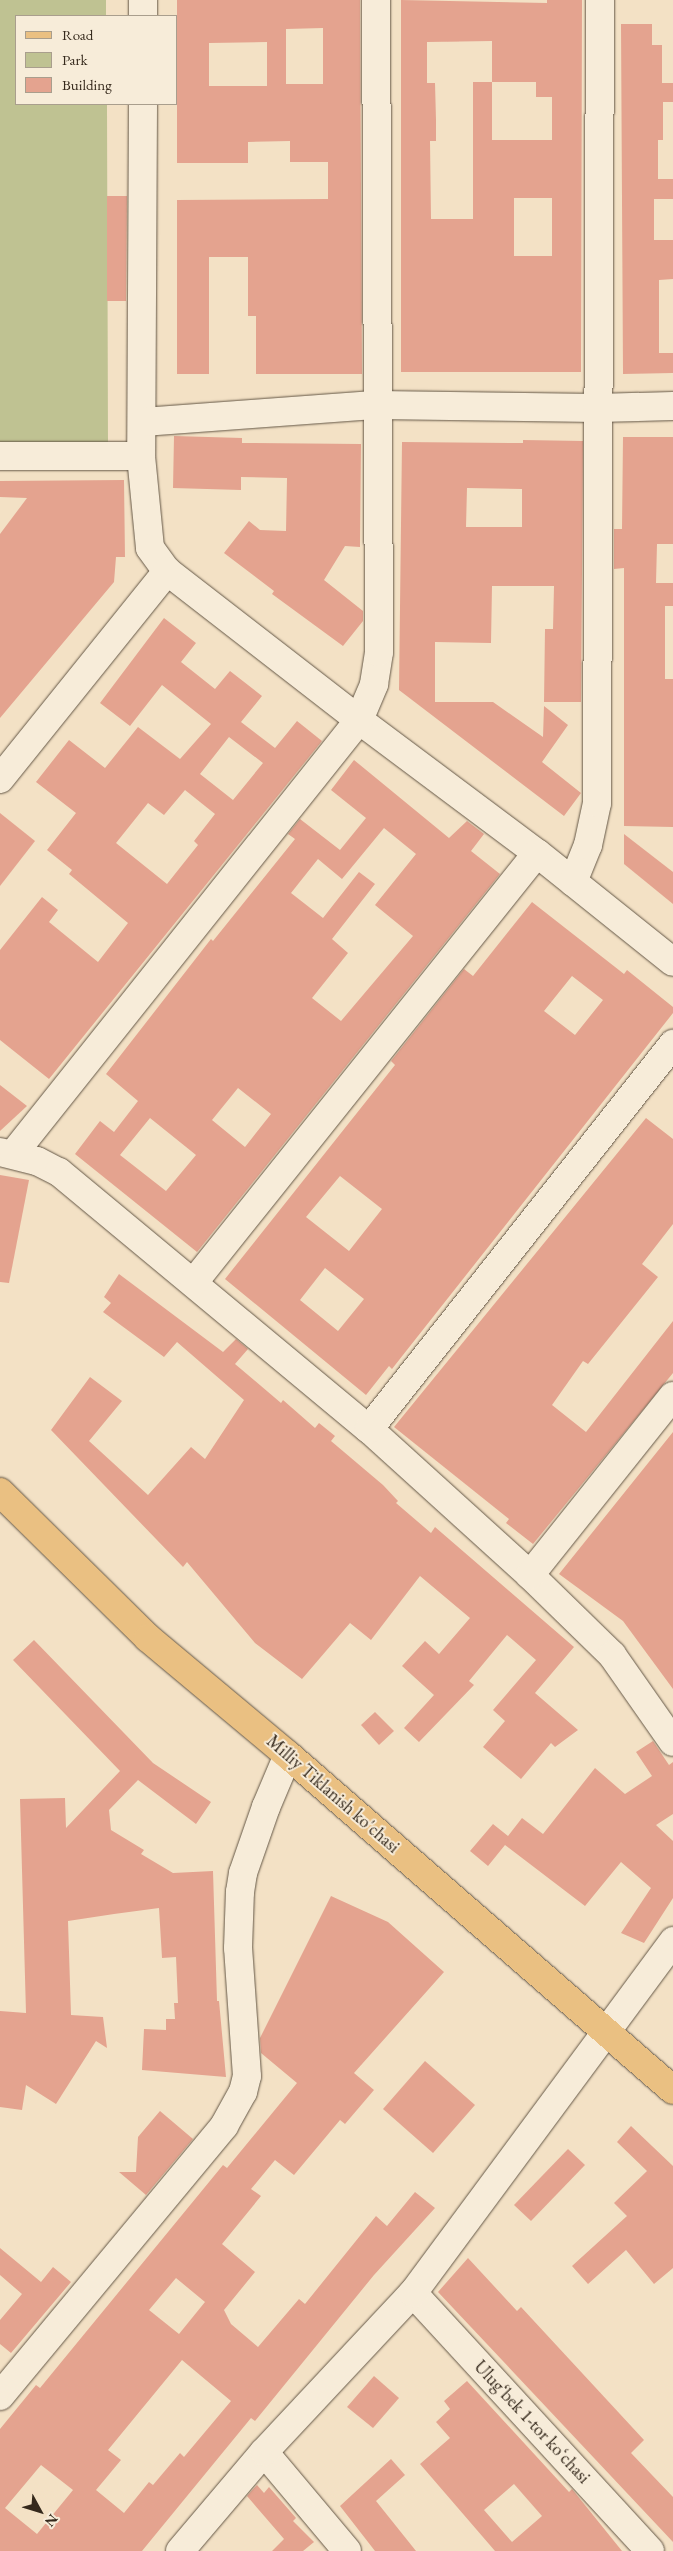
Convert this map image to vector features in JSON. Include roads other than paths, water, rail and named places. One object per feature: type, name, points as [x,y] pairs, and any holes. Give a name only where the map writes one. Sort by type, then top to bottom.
[{"type":"main road","name":"Milliy Tiklanish ko'chasi","points":[[0,1492],[148,1638],[288,1755],[607,2030],[673,2090]]},
{"type":"street","points":[[143,0],[143,15]]},
{"type":"street","points":[[376,0],[379,652],[374,684],[359,720],[7,1153],[59,1172],[369,1429],[530,1574],[612,1655],[673,1742]]},
{"type":"street","points":[[573,882],[588,845],[597,803],[596,408],[600,0]]},
{"type":"street","points":[[143,105],[141,456],[147,539],[167,571],[359,720],[537,853],[673,962]]},
{"type":"street","points":[[142,422],[378,405],[596,408],[673,406]]},
{"type":"street","points":[[0,456],[141,456]]},
{"type":"street","points":[[0,779],[167,571]]},
{"type":"street","points":[[194,1282],[537,853]]},
{"type":"street","points":[[369,1429],[673,1044]]},
{"type":"street","points":[[530,1574],[673,1396]]},
{"type":"street","points":[[0,2396],[224,2126],[243,2092],[246,2076],[238,1948],[240,1892],[243,1873],[266,1807],[288,1755]]},
{"type":"street","points":[[180,2551],[264,2452],[413,2292],[673,1941]]},
{"type":"street","name":"Ulug‘bek 1-tor koʻchasi","points":[[413,2292],[650,2551]]},
{"type":"street","points":[[264,2452],[347,2551]]}]
